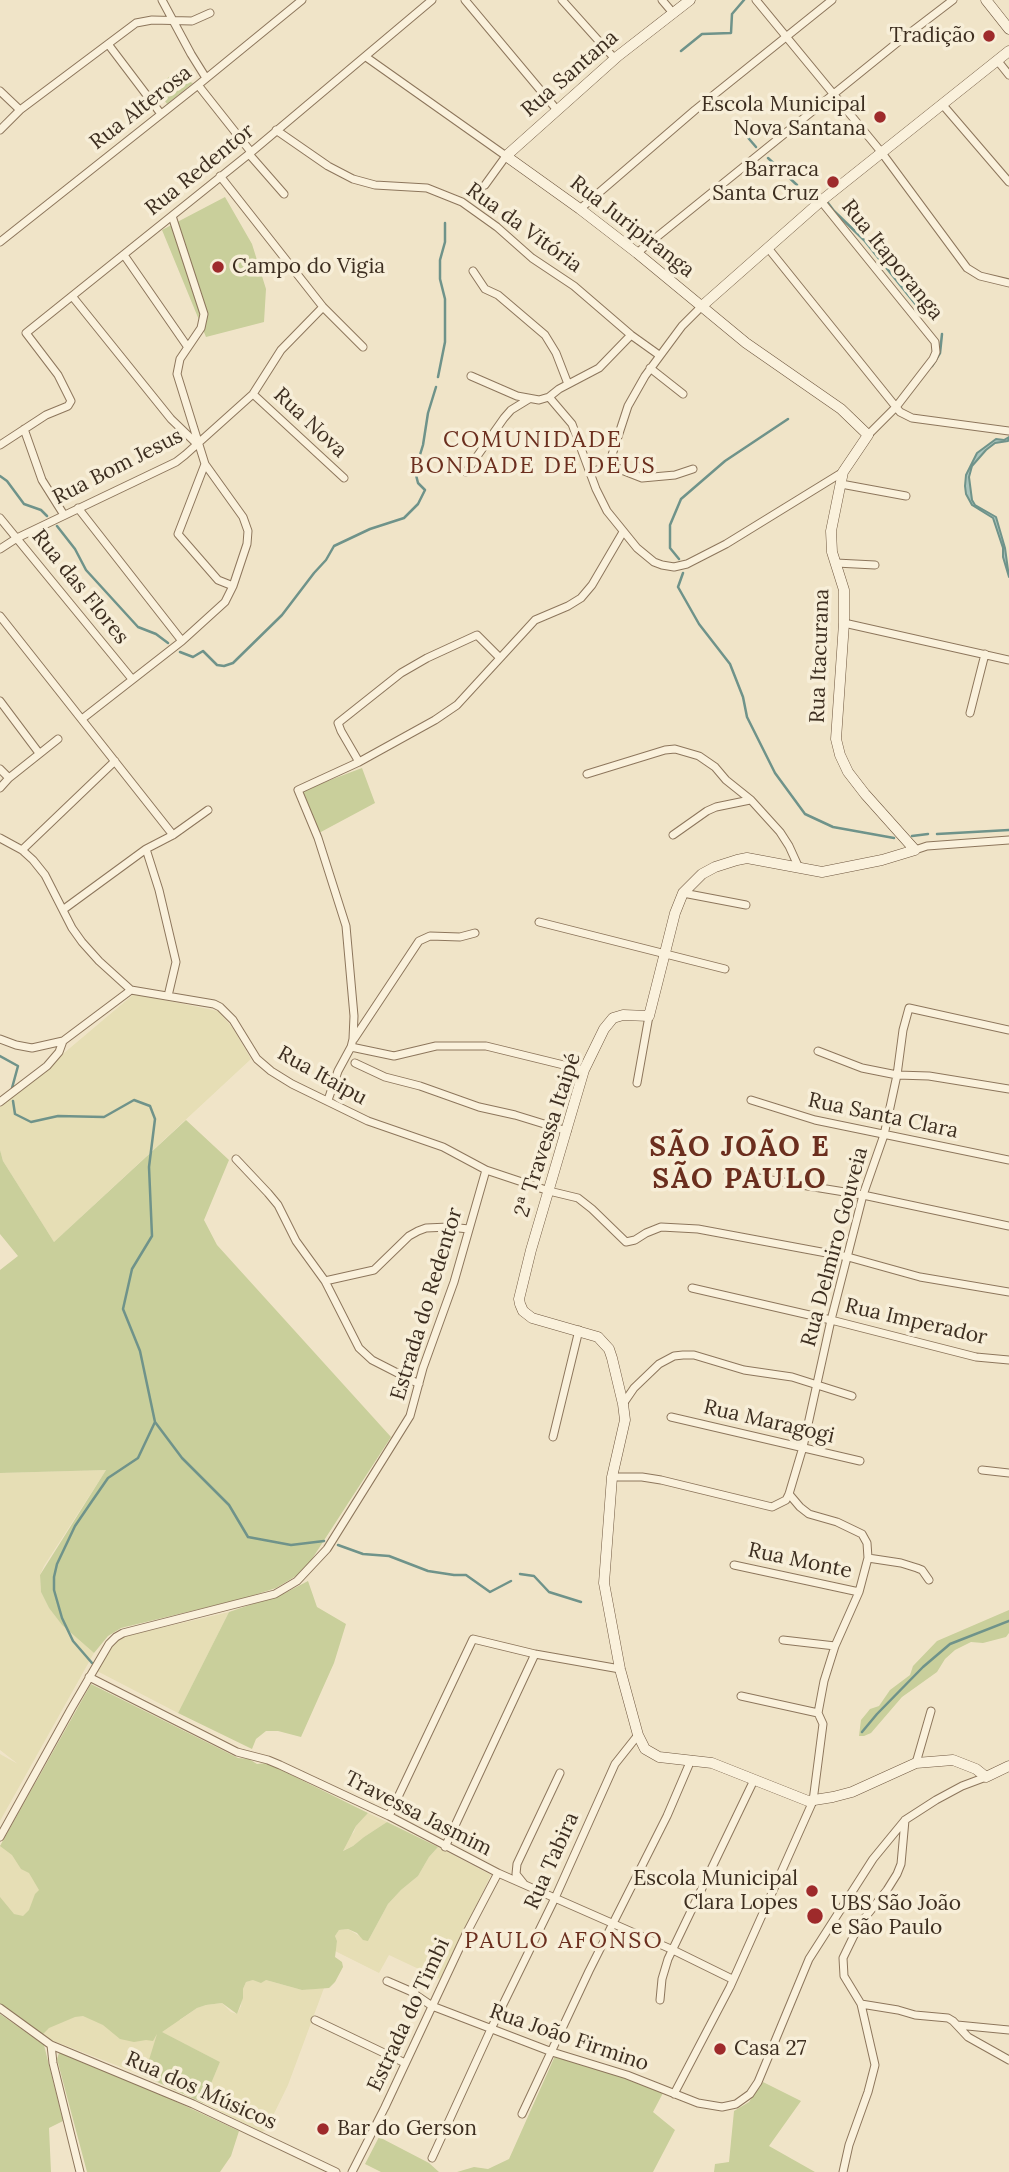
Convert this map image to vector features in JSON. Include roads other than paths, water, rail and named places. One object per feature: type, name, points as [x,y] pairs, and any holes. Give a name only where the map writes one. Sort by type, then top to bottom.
[{"type":"street","points":[[162,0],[206,78]]},
{"type":"street","name":"Rua Alterosa","points":[[0,242],[302,0]]},
{"type":"street","points":[[366,57],[432,0]]},
{"type":"street","points":[[465,0],[557,110]]},
{"type":"street","points":[[562,0],[615,59]]},
{"type":"street","points":[[662,0],[673,13]]},
{"type":"street","name":"Rua Santana","points":[[485,185],[506,156],[615,59],[690,0]]},
{"type":"street","points":[[756,0],[882,153],[967,268],[980,276],[1008,281]]},
{"type":"street","points":[[580,209],[785,36],[832,0]]},
{"type":"street","points":[[637,253],[953,0]]},
{"type":"street","points":[[986,0],[1009,29]]},
{"type":"street","points":[[0,130],[20,110],[130,27],[144,20],[192,21],[209,13]]},
{"type":"street","points":[[108,44],[161,114]]},
{"type":"street","points":[[592,472],[603,468],[610,461],[628,406],[637,388],[682,326],[821,201],[1009,51]]},
{"type":"street","name":"Rua Redentor","points":[[24,429],[46,415],[68,406],[71,401],[58,375],[26,333],[366,57]]},
{"type":"street","name":"Rua Juripiranga","points":[[366,57],[580,209],[755,350],[841,409],[869,435]]},
{"type":"street","points":[[997,60],[1009,75]]},
{"type":"street","points":[[198,85],[284,194]]},
{"type":"street","points":[[0,91],[20,110]]},
{"type":"street","points":[[942,104],[1009,182]]},
{"type":"street","name":"Rua da Vitória","points":[[276,130],[328,166],[353,179],[375,185],[427,188],[462,202],[660,355]]},
{"type":"street","points":[[220,176],[323,307],[363,347]]},
{"type":"street","name":"Rua Itaporanga","points":[[821,201],[935,342]]},
{"type":"street","points":[[82,719],[182,641],[225,602],[247,544],[248,531],[243,517],[205,464],[177,374],[180,359],[201,328],[204,314],[172,216]]},
{"type":"street","points":[[768,248],[893,410],[912,418],[1009,432]]},
{"type":"street","points":[[124,255],[187,346]]},
{"type":"street","points":[[473,271],[481,285],[498,295],[545,335],[556,353],[568,384]]},
{"type":"street","points":[[72,296],[171,419],[198,445]]},
{"type":"street","name":"Rua Bom Jesus","points":[[0,549],[78,508],[176,462],[253,394],[281,351],[323,307]]},
{"type":"street","points":[[471,376],[529,399],[549,397],[599,368],[631,335]]},
{"type":"street","name":"Rua Itacurana","points":[[915,850],[864,794],[839,755],[836,739],[844,590],[832,552],[831,531],[843,472],[869,435],[893,410],[933,359],[936,352],[935,342]]},
{"type":"street","points":[[650,368],[683,394]]},
{"type":"street","name":"Rua Nova","points":[[253,394],[344,478]]},
{"type":"street","points":[[549,397],[572,424],[601,500],[637,548],[654,562],[681,566],[726,544],[843,472]]},
{"type":"street","points":[[466,472],[508,413],[529,399]]},
{"type":"street","points":[[0,445],[24,429],[42,480],[64,515]]},
{"type":"street","points":[[610,461],[619,469],[642,478],[675,475],[693,470]]},
{"type":"street","points":[[205,464],[177,534],[218,580],[233,586]]},
{"type":"street","points":[[841,484],[906,496]]},
{"type":"street","points":[[78,508],[182,641]]},
{"type":"street","name":"Rua das Flores","points":[[0,518],[132,679]]},
{"type":"street","points":[[352,1043],[354,1002],[346,926],[318,838],[298,790],[359,762],[457,705],[535,620],[568,606],[581,597],[592,585],[624,532]]},
{"type":"street","points":[[836,563],[875,565]]},
{"type":"street","points":[[0,616],[173,835]]},
{"type":"street","points":[[844,623],[1009,660]]},
{"type":"street","points":[[359,762],[338,723],[392,680],[427,658],[477,635],[499,657]]},
{"type":"street","points":[[970,713],[985,654]]},
{"type":"street","points":[[0,701],[39,753]]},
{"type":"street","points":[[0,788],[58,739]]},
{"type":"street","points":[[587,774],[675,749],[709,761],[726,780],[751,800],[780,832],[799,868]]},
{"type":"street","points":[[22,850],[115,761]]},
{"type":"street","points":[[0,769],[9,778]]},
{"type":"street","points":[[673,835],[706,811],[751,800]]},
{"type":"street","points":[[64,909],[146,849],[173,835],[208,810]]},
{"type":"street","points":[[0,838],[22,850],[45,875],[82,942],[131,990],[63,1041],[32,1048],[0,1039]]},
{"type":"street","points":[[637,1083],[664,954],[683,893],[702,874],[737,860],[754,859],[822,872],[882,860],[927,846],[1009,840]]},
{"type":"street","points":[[146,849],[176,962],[168,996]]},
{"type":"street","points":[[683,893],[746,905]]},
{"type":"street","points":[[539,922],[725,969]]},
{"type":"street","points":[[328,1100],[352,1043],[419,942],[430,936],[460,937],[475,933]]},
{"type":"street","name":"Rua Itaipu","points":[[131,990],[220,1007],[233,1020],[257,1059],[271,1072],[368,1121],[443,1147],[486,1170],[549,1191],[570,1195],[587,1203],[626,1242],[661,1227],[698,1229],[848,1257]]},
{"type":"street","name":"Rua Delmiro Gouveia","points":[[789,1494],[803,1447],[831,1320],[863,1195],[884,1135],[897,1075],[902,1030],[909,1009],[1009,1030]]},
{"type":"street","name":"2ª Travessa Itaipé","points":[[638,1735],[620,1669],[604,1583],[612,1476],[625,1420],[609,1349],[598,1337],[532,1318],[523,1311],[519,1299],[584,1070],[613,1018],[623,1015],[649,1016]]},
{"type":"street","points":[[0,1102],[47,1066],[60,1052],[63,1041]]},
{"type":"street","points":[[352,1043],[394,1056],[436,1046],[486,1046],[584,1070]]},
{"type":"street","points":[[818,1051],[862,1068],[897,1075],[929,1076],[1009,1089]]},
{"type":"street","points":[[355,1063],[385,1077],[566,1131]]},
{"type":"street","name":"Rua Santa Clara","points":[[751,1100],[794,1115],[1009,1160]]},
{"type":"street","points":[[236,1159],[278,1205],[296,1241],[325,1281],[347,1326],[365,1354],[382,1366],[419,1384]]},
{"type":"street","name":"Estrada do Redentor","points":[[0,1837],[109,1644],[123,1633],[275,1594],[297,1581],[327,1549],[414,1406],[486,1170]]},
{"type":"street","points":[[728,1173],[863,1195],[1009,1226]]},
{"type":"street","points":[[325,1281],[374,1270],[409,1236],[418,1231],[436,1227],[469,1229]]},
{"type":"street","points":[[848,1257],[920,1277],[1009,1293]]},
{"type":"street","name":"Rua Imperador","points":[[692,1287],[976,1357],[1009,1360]]},
{"type":"street","points":[[553,1437],[579,1330]]},
{"type":"street","points":[[623,1404],[634,1388],[659,1364],[674,1356],[683,1355],[701,1357],[744,1370],[775,1373],[852,1396]]},
{"type":"street","name":"Rua Maragogi","points":[[671,1417],[860,1461]]},
{"type":"street","points":[[982,1470],[1009,1473]]},
{"type":"street","points":[[612,1476],[661,1480],[772,1507],[786,1500],[789,1494],[809,1514],[837,1522],[862,1534],[867,1543],[868,1559],[859,1592],[835,1646],[824,1681],[818,1713],[823,1724],[813,1801],[733,1979],[674,2094]]},
{"type":"street","points":[[868,1559],[917,1568],[922,1570],[929,1580]]},
{"type":"street","name":"Rua Monte","points":[[734,1564],[859,1592]]},
{"type":"street","points":[[389,1816],[473,1639],[535,1654],[620,1669]]},
{"type":"street","points":[[783,1640],[835,1646]]},
{"type":"street","points":[[445,1847],[535,1654]]},
{"type":"street","name":"Travessa Jasmim","points":[[89,1677],[237,1752],[268,1760],[389,1816],[498,1874],[733,1979]]},
{"type":"street","points":[[741,1696],[818,1713]]},
{"type":"street","points":[[916,1763],[931,1711]]},
{"type":"street","points":[[638,1735],[645,1749],[654,1755],[712,1763],[803,1800],[813,1801],[852,1791],[916,1763],[953,1760],[976,1769],[986,1777]]},
{"type":"street","name":"Rua Tabira","points":[[432,2158],[615,1764],[638,1735]]},
{"type":"street","points":[[522,2114],[589,1971],[667,1816],[691,1760]]},
{"type":"street","points":[[843,2172],[875,2065],[861,2004],[844,1976],[843,1958],[859,1925],[897,1874],[901,1864],[905,1820],[945,1795],[1009,1766]]},
{"type":"street","points":[[524,1885],[516,1874],[517,1864],[560,1773]]},
{"type":"street","points":[[660,2000],[664,1969],[754,1780]]},
{"type":"street","name":"Rua João Firmino","points":[[387,1981],[410,1991],[432,2006],[552,2052],[626,2075],[712,2107],[722,2107],[744,2100],[750,2094],[761,2076],[809,1959],[873,1859],[905,1820]]},
{"type":"street","name":"Estrada do Timbi","points":[[352,2172],[498,1874]]},
{"type":"street","points":[[861,2004],[915,2015],[943,2017],[953,2021],[968,2037],[1009,2060]]},
{"type":"street","name":"Rua dos Músicos","points":[[0,2008],[51,2045],[193,2104],[336,2172]]},
{"type":"street","points":[[315,2020],[405,2063]]},
{"type":"street","points":[[957,2025],[1009,2030]]},
{"type":"street","points":[[51,2045],[80,2172]]},
{"type":"water","points":[[1009,437],[1008,441],[995,443],[986,450],[972,466],[969,477],[975,505],[996,517],[1005,548],[1009,577],[993,518],[972,505],[965,486],[966,475],[977,453],[996,439],[1004,440]]},
{"type":"waterway","points":[[681,51],[702,34],[731,33],[732,14],[744,0]]},
{"type":"waterway","points":[[738,126],[756,147]]},
{"type":"waterway","points":[[768,158],[797,185]]},
{"type":"waterway","points":[[828,203],[864,240],[917,306]]},
{"type":"waterway","points":[[438,377],[445,342],[445,299],[440,279],[445,223]]},
{"type":"waterway","points":[[932,366],[940,353],[942,334]]},
{"type":"waterway","points":[[180,652],[193,657],[203,651],[217,665],[233,663],[282,615],[334,546],[370,529],[404,518],[418,504],[425,490],[418,483],[415,471],[436,387]]},
{"type":"waterway","points":[[679,559],[670,548],[670,525],[681,499],[725,461],[788,419]]},
{"type":"waterway","points":[[0,476],[24,504],[41,510],[47,516]]},
{"type":"waterway","points":[[57,526],[75,549],[86,570],[138,627],[156,634],[168,643]]},
{"type":"waterway","points":[[683,573],[678,587],[699,624],[730,664],[743,697],[747,717],[775,773],[805,814],[833,827],[894,838]]},
{"type":"waterway","points":[[937,834],[1009,830]]},
{"type":"waterway","points":[[912,836],[928,834]]},
{"type":"waterway","points":[[0,1056],[18,1066],[12,1088]]},
{"type":"waterway","points":[[13,1101],[15,1114],[31,1122],[58,1116],[104,1117],[134,1100],[150,1106],[155,1119],[149,1167],[152,1236],[132,1269],[123,1309],[140,1351],[155,1422],[182,1458],[229,1505],[248,1537],[291,1545],[324,1541]]},
{"type":"waterway","points":[[92,1663],[73,1641],[62,1618],[54,1590],[57,1564],[75,1526],[90,1504],[108,1478],[138,1458],[155,1422]]},
{"type":"waterway","points":[[338,1545],[363,1554],[389,1556],[428,1571],[466,1575],[490,1592],[511,1581]]},
{"type":"waterway","points":[[520,1574],[534,1576],[549,1592],[581,1602]]},
{"type":"waterway","points":[[862,1732],[923,1667],[950,1644],[1009,1621]]},
{"type":"place","name":"Tradição","points":[[989,36]]},
{"type":"place","name":"Escola Municipal Nova Santana","points":[[880,117]]},
{"type":"place","name":"Barraca Santa Cruz","points":[[833,182]]},
{"type":"place","name":"Campo do Vigia","points":[[218,267]]},
{"type":"place","name":"Escola Municipal Clara Lopes","points":[[812,1891]]},
{"type":"place","name":"UBS São João e São Paulo","points":[[815,1916]]},
{"type":"place","name":"Casa 27","points":[[720,2049]]},
{"type":"place","name":"Bar do Gerson","points":[[323,2129]]},
{"type":"district","name":"COMUNIDADE BONDADE DE DEUS","points":[[533,453]]},
{"type":"district","name":"SÃO JOÃO E SÃO PAULO","points":[[740,1164]]},
{"type":"district","name":"PAULO AFONSO","points":[[564,1941]]}]
